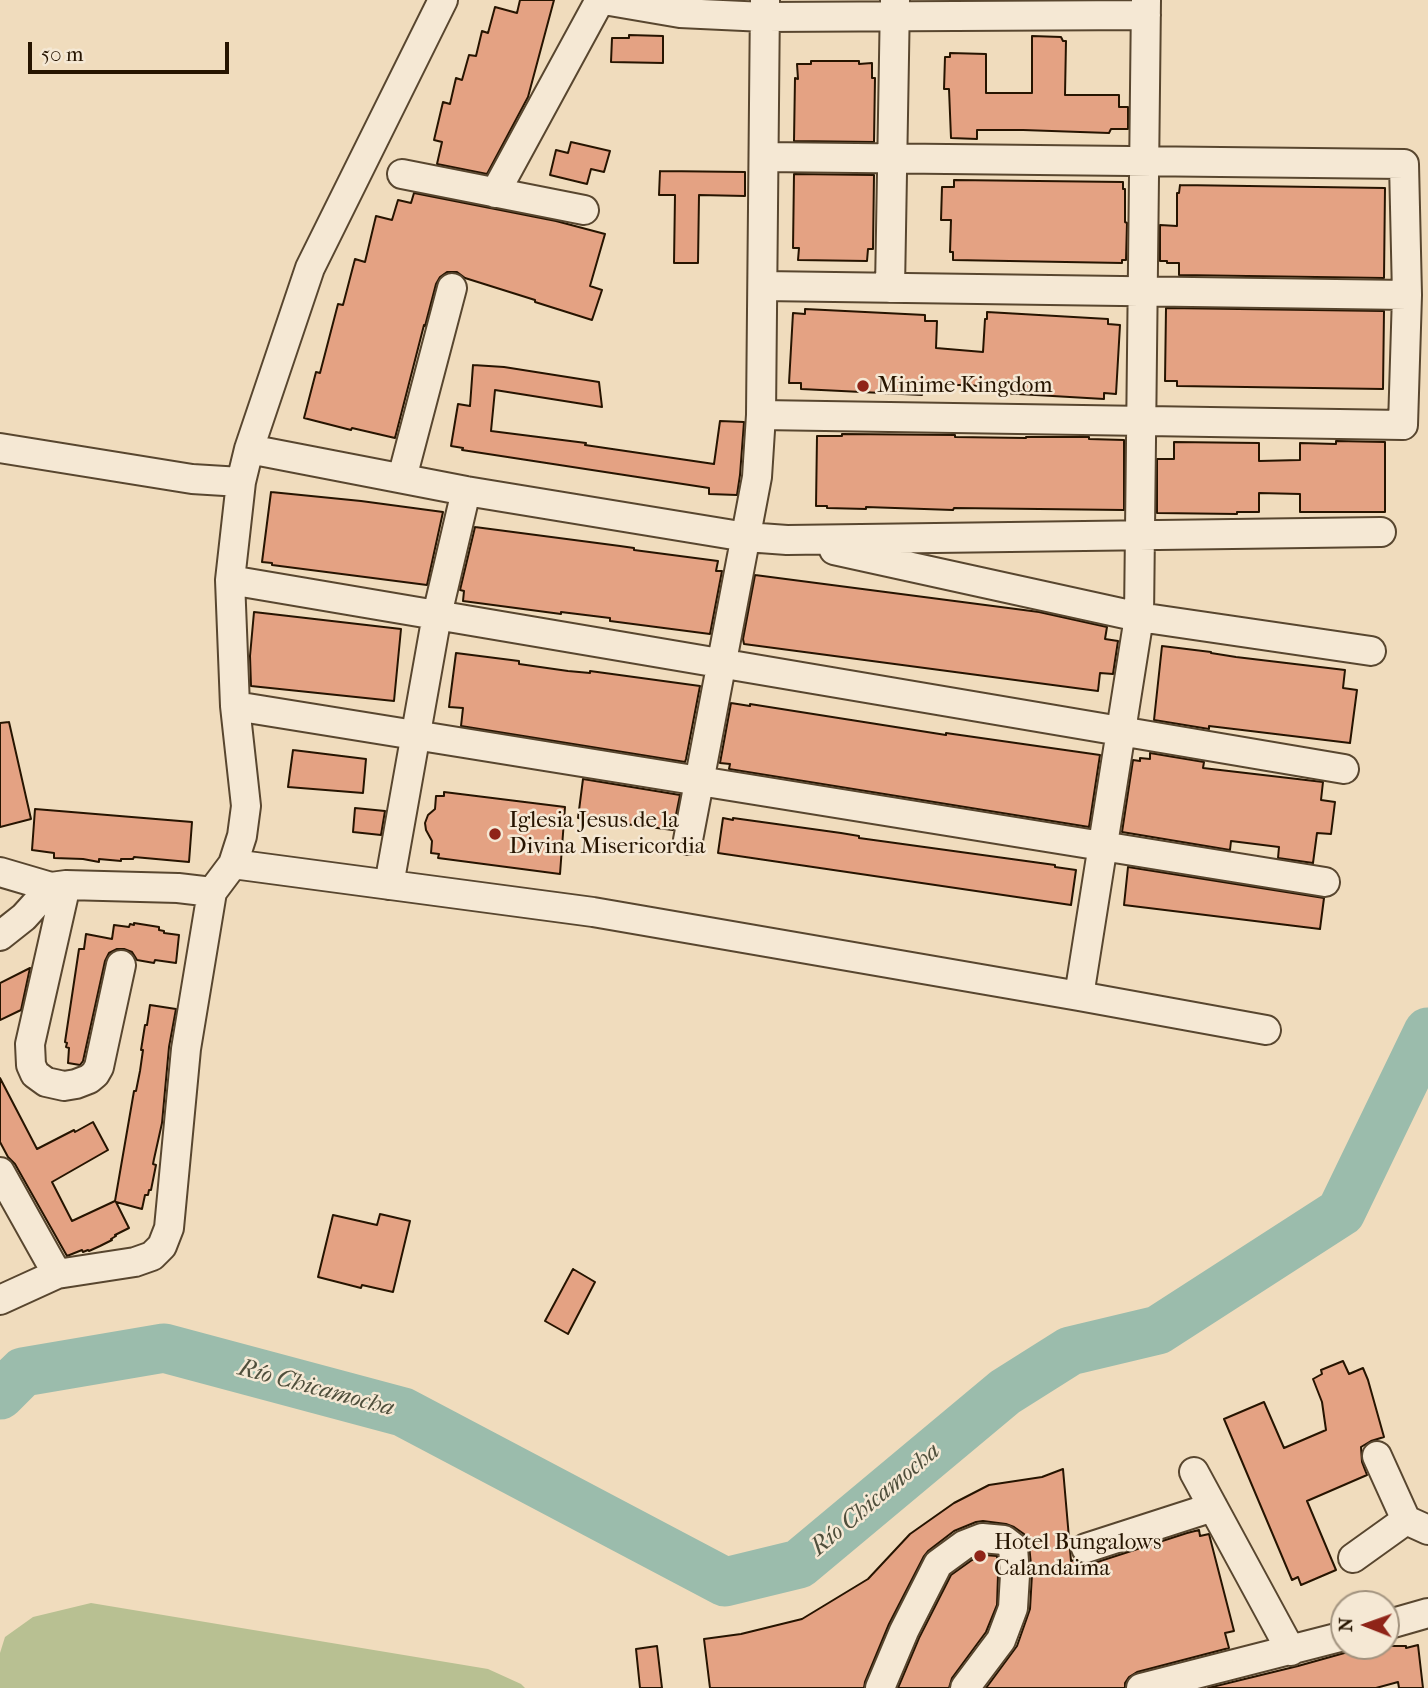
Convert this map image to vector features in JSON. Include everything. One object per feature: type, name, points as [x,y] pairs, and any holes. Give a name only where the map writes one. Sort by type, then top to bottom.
[{"type":"street","points":[[0,1300],[57,1274],[135,1262],[152,1256],[162,1246],[169,1228],[186,1049],[212,892],[233,864],[242,836],[246,806],[235,706],[230,580],[241,482],[249,449],[310,268],[443,0]]},
{"type":"street","points":[[495,193],[602,0],[680,13],[765,8],[1146,8],[1139,617],[1079,996]]},
{"type":"street","points":[[688,840],[757,477],[761,415],[765,8]]},
{"type":"street","points":[[890,288],[895,8]]},
{"type":"street","points":[[761,415],[1403,425],[1407,295],[1404,164],[764,157]]},
{"type":"street","points":[[402,174],[584,210]]},
{"type":"street","points":[[763,286],[1407,295]]},
{"type":"street","points":[[402,478],[452,288]]},
{"type":"street","points":[[0,448],[192,479],[241,482]]},
{"type":"street","points":[[249,449],[466,491],[746,537],[787,540],[1381,532]]},
{"type":"street","points":[[389,885],[437,615],[466,491]]},
{"type":"street","points":[[787,540],[1139,617],[1371,651]]},
{"type":"street","points":[[230,580],[1344,769]]},
{"type":"street","points":[[235,706],[1325,881]]},
{"type":"street","points":[[233,864],[593,912],[1266,1030]]},
{"type":"street","points":[[0,872],[59,886],[178,888],[212,892]]},
{"type":"street","points":[[0,936],[59,886]]},
{"type":"street","points":[[59,886],[30,1044],[31,1065],[35,1073],[46,1082],[64,1086],[76,1084],[89,1079],[99,1067],[121,965]]},
{"type":"street","points":[[0,1172],[10,1215],[57,1274]]},
{"type":"street","points":[[1353,1558],[1417,1525],[1377,1456]]},
{"type":"street","points":[[1194,1472],[1291,1651]]},
{"type":"street","points":[[1086,1548],[1213,1507]]},
{"type":"street","points":[[880,1688],[904,1631],[938,1564],[964,1545],[982,1538],[1004,1539],[1013,1547],[1013,1608],[1000,1640],[965,1688]]},
{"type":"street","points":[[1400,1621],[1428,1613]]},
{"type":"street","points":[[1141,1688],[1330,1640]]},
{"type":"green space","points":[[91,1603],[488,1669],[525,1688],[0,1688],[0,1653],[5,1637],[33,1617]]},
{"type":"building","points":[[520,0],[554,0],[528,97],[487,174],[437,164],[442,142],[434,140],[443,102],[450,104],[456,78],[462,80],[469,55],[476,56],[482,31],[488,33],[495,7],[517,13]]},
{"type":"building","points":[[629,35],[663,36],[663,63],[611,62],[612,38],[629,38]]},
{"type":"building","points":[[1032,36],[1061,37],[1066,41],[1065,95],[1119,95],[1119,107],[1128,107],[1128,129],[1111,129],[1109,133],[977,130],[977,139],[951,138],[949,89],[944,89],[945,57],[950,57],[950,53],[986,54],[986,93],[1032,93]]},
{"type":"building","points":[[811,61],[872,63],[872,78],[875,78],[874,142],[794,141],[797,64],[811,64]]},
{"type":"building","points":[[571,142],[610,151],[604,172],[591,169],[587,184],[550,175],[556,150],[568,153]]},
{"type":"building","points":[[660,171],[745,172],[745,196],[699,195],[698,263],[674,263],[675,195],[659,195]]},
{"type":"building","points":[[794,174],[874,175],[873,249],[868,249],[867,261],[798,260],[799,248],[793,248]]},
{"type":"building","points":[[954,180],[1123,182],[1127,223],[1126,260],[1122,260],[1122,263],[953,260],[953,252],[950,252],[951,220],[941,220],[942,187],[954,187]]},
{"type":"building","points":[[1180,185],[1385,188],[1384,278],[1179,275],[1179,263],[1160,261],[1160,225],[1177,226],[1177,193]]},
{"type":"building","points":[[414,193],[556,221],[605,234],[590,286],[602,290],[592,320],[465,278],[457,272],[447,272],[436,284],[395,438],[304,418],[316,372],[320,373],[338,304],[343,305],[355,259],[365,262],[376,216],[392,220],[398,200],[411,203]]},
{"type":"building","points":[[1166,308],[1384,311],[1383,389],[1177,386],[1177,381],[1165,381]]},
{"type":"building","points":[[805,309],[925,315],[925,321],[937,321],[936,348],[983,352],[987,312],[1108,319],[1108,324],[1120,325],[1116,394],[1104,393],[1104,399],[984,392],[984,386],[934,384],[934,390],[922,390],[922,395],[801,389],[801,383],[789,383],[793,313],[805,314]]},
{"type":"building","points":[[473,365],[504,367],[599,382],[602,407],[495,390],[491,431],[714,464],[720,421],[744,422],[737,495],[709,494],[709,488],[462,450],[463,448],[451,446],[458,404],[470,406]]},
{"type":"building","points":[[817,436],[1089,437],[1124,440],[1124,510],[866,509],[816,506]]},
{"type":"building","points":[[1336,441],[1385,442],[1385,512],[1300,512],[1300,494],[1259,493],[1259,512],[1157,513],[1157,459],[1174,459],[1174,442],[1259,443],[1259,461],[1300,460],[1300,443],[1336,444]]},
{"type":"building","points":[[271,492],[443,512],[427,585],[262,562]]},
{"type":"building","points":[[475,527],[718,561],[716,571],[722,571],[710,634],[610,621],[610,618],[463,601],[464,591],[460,590]]},
{"type":"building","points":[[755,575],[1039,612],[1107,627],[1105,639],[1118,641],[1113,674],[1100,673],[1098,691],[744,644]]},
{"type":"building","points":[[254,612],[401,629],[394,701],[251,686],[250,656]]},
{"type":"building","points":[[1162,646],[1345,670],[1343,688],[1357,690],[1350,743],[1209,726],[1209,729],[1154,720]]},
{"type":"building","points":[[456,653],[568,671],[590,671],[700,686],[685,762],[461,726],[463,708],[449,707]]},
{"type":"building","points":[[731,703],[1100,755],[1089,827],[729,769],[730,764],[720,763]]},
{"type":"building","points":[[9,722],[31,819],[0,827],[0,723]]},
{"type":"building","points":[[293,750],[366,759],[363,793],[288,787]]},
{"type":"building","points":[[1150,753],[1204,762],[1203,768],[1323,782],[1321,800],[1335,802],[1331,834],[1317,833],[1313,863],[1278,858],[1279,847],[1231,841],[1230,850],[1122,832],[1133,760],[1150,759]]},
{"type":"building","points":[[583,779],[680,795],[673,830],[578,818]]},
{"type":"building","name":"Iglesia Jesus de la Divina Misericordia","points":[[444,792],[565,807],[560,874],[438,858],[439,854],[431,853],[432,841],[425,823],[428,815],[435,809],[436,796],[444,796]]},
{"type":"building","points":[[355,808],[385,811],[381,835],[353,832]]},
{"type":"building","points":[[35,809],[192,822],[189,862],[134,857],[121,861],[99,859],[99,862],[54,858],[54,853],[32,850]]},
{"type":"building","points":[[723,818],[841,833],[859,838],[1076,870],[1071,905],[718,853]]},
{"type":"building","points":[[1128,867],[1324,898],[1320,929],[1124,905]]},
{"type":"building","points":[[134,923],[159,927],[164,933],[179,935],[176,963],[137,960],[132,952],[124,949],[109,953],[83,1061],[80,1065],[68,1063],[69,1048],[65,1042],[79,949],[84,949],[86,934],[112,939],[114,925],[129,927]]},
{"type":"building","points":[[30,968],[21,1010],[0,1020],[0,983]]},
{"type":"building","points":[[150,1005],[176,1009],[151,1190],[145,1195],[142,1209],[116,1202],[129,1228],[89,1251],[82,1250],[67,1256],[0,1142],[0,1078],[37,1149],[93,1122],[108,1150],[52,1182],[72,1221],[115,1201]]},
{"type":"building","points":[[380,1214],[410,1221],[393,1292],[362,1285],[361,1288],[318,1277],[333,1215],[377,1225]]},
{"type":"building","points":[[573,1269],[595,1282],[568,1334],[545,1321]]},
{"type":"building","points":[[1343,1361],[1349,1374],[1363,1368],[1384,1437],[1361,1447],[1362,1462],[1367,1475],[1307,1501],[1336,1570],[1301,1585],[1298,1577],[1292,1580],[1224,1419],[1264,1402],[1284,1448],[1326,1430],[1322,1402],[1313,1379],[1322,1374],[1321,1370]]},
{"type":"building","points":[[1063,1469],[1071,1561],[1091,1564],[1187,1533],[1199,1530],[1200,1536],[1209,1534],[1234,1631],[1225,1633],[1229,1648],[1137,1672],[1129,1677],[1125,1688],[986,1688],[1017,1646],[1030,1609],[1032,1574],[1029,1545],[1024,1534],[1006,1524],[983,1521],[954,1531],[924,1556],[889,1624],[864,1688],[710,1688],[704,1639],[741,1634],[802,1619],[868,1579],[910,1534],[954,1503],[989,1485],[1042,1477]]},
{"type":"building","points":[[984,1555],[997,1556],[998,1575],[997,1605],[986,1632],[952,1678],[949,1688],[898,1688],[919,1638],[951,1575]]},
{"type":"building","points":[[1418,1645],[1423,1688],[1399,1688],[1398,1682],[1376,1688],[1208,1688],[1330,1657],[1330,1660],[1400,1660],[1400,1646],[1406,1648]]},
{"type":"building","points":[[657,1646],[662,1688],[640,1688],[636,1649]]},
{"type":"waterway","name":"Río Chicamocha","points":[[0,1395],[23,1372],[164,1348],[403,1412],[725,1582],[799,1564],[1005,1392],[1070,1351],[1158,1330],[1341,1212],[1428,1032]]},
{"type":"place","name":"Minime Kingdom","points":[[863,386]]},
{"type":"place","name":"Iglesia Jesus de la Divina Misericordia","points":[[495,834]]},
{"type":"place","name":"Hotel Bungalows Calandaima","points":[[980,1556]]}]
